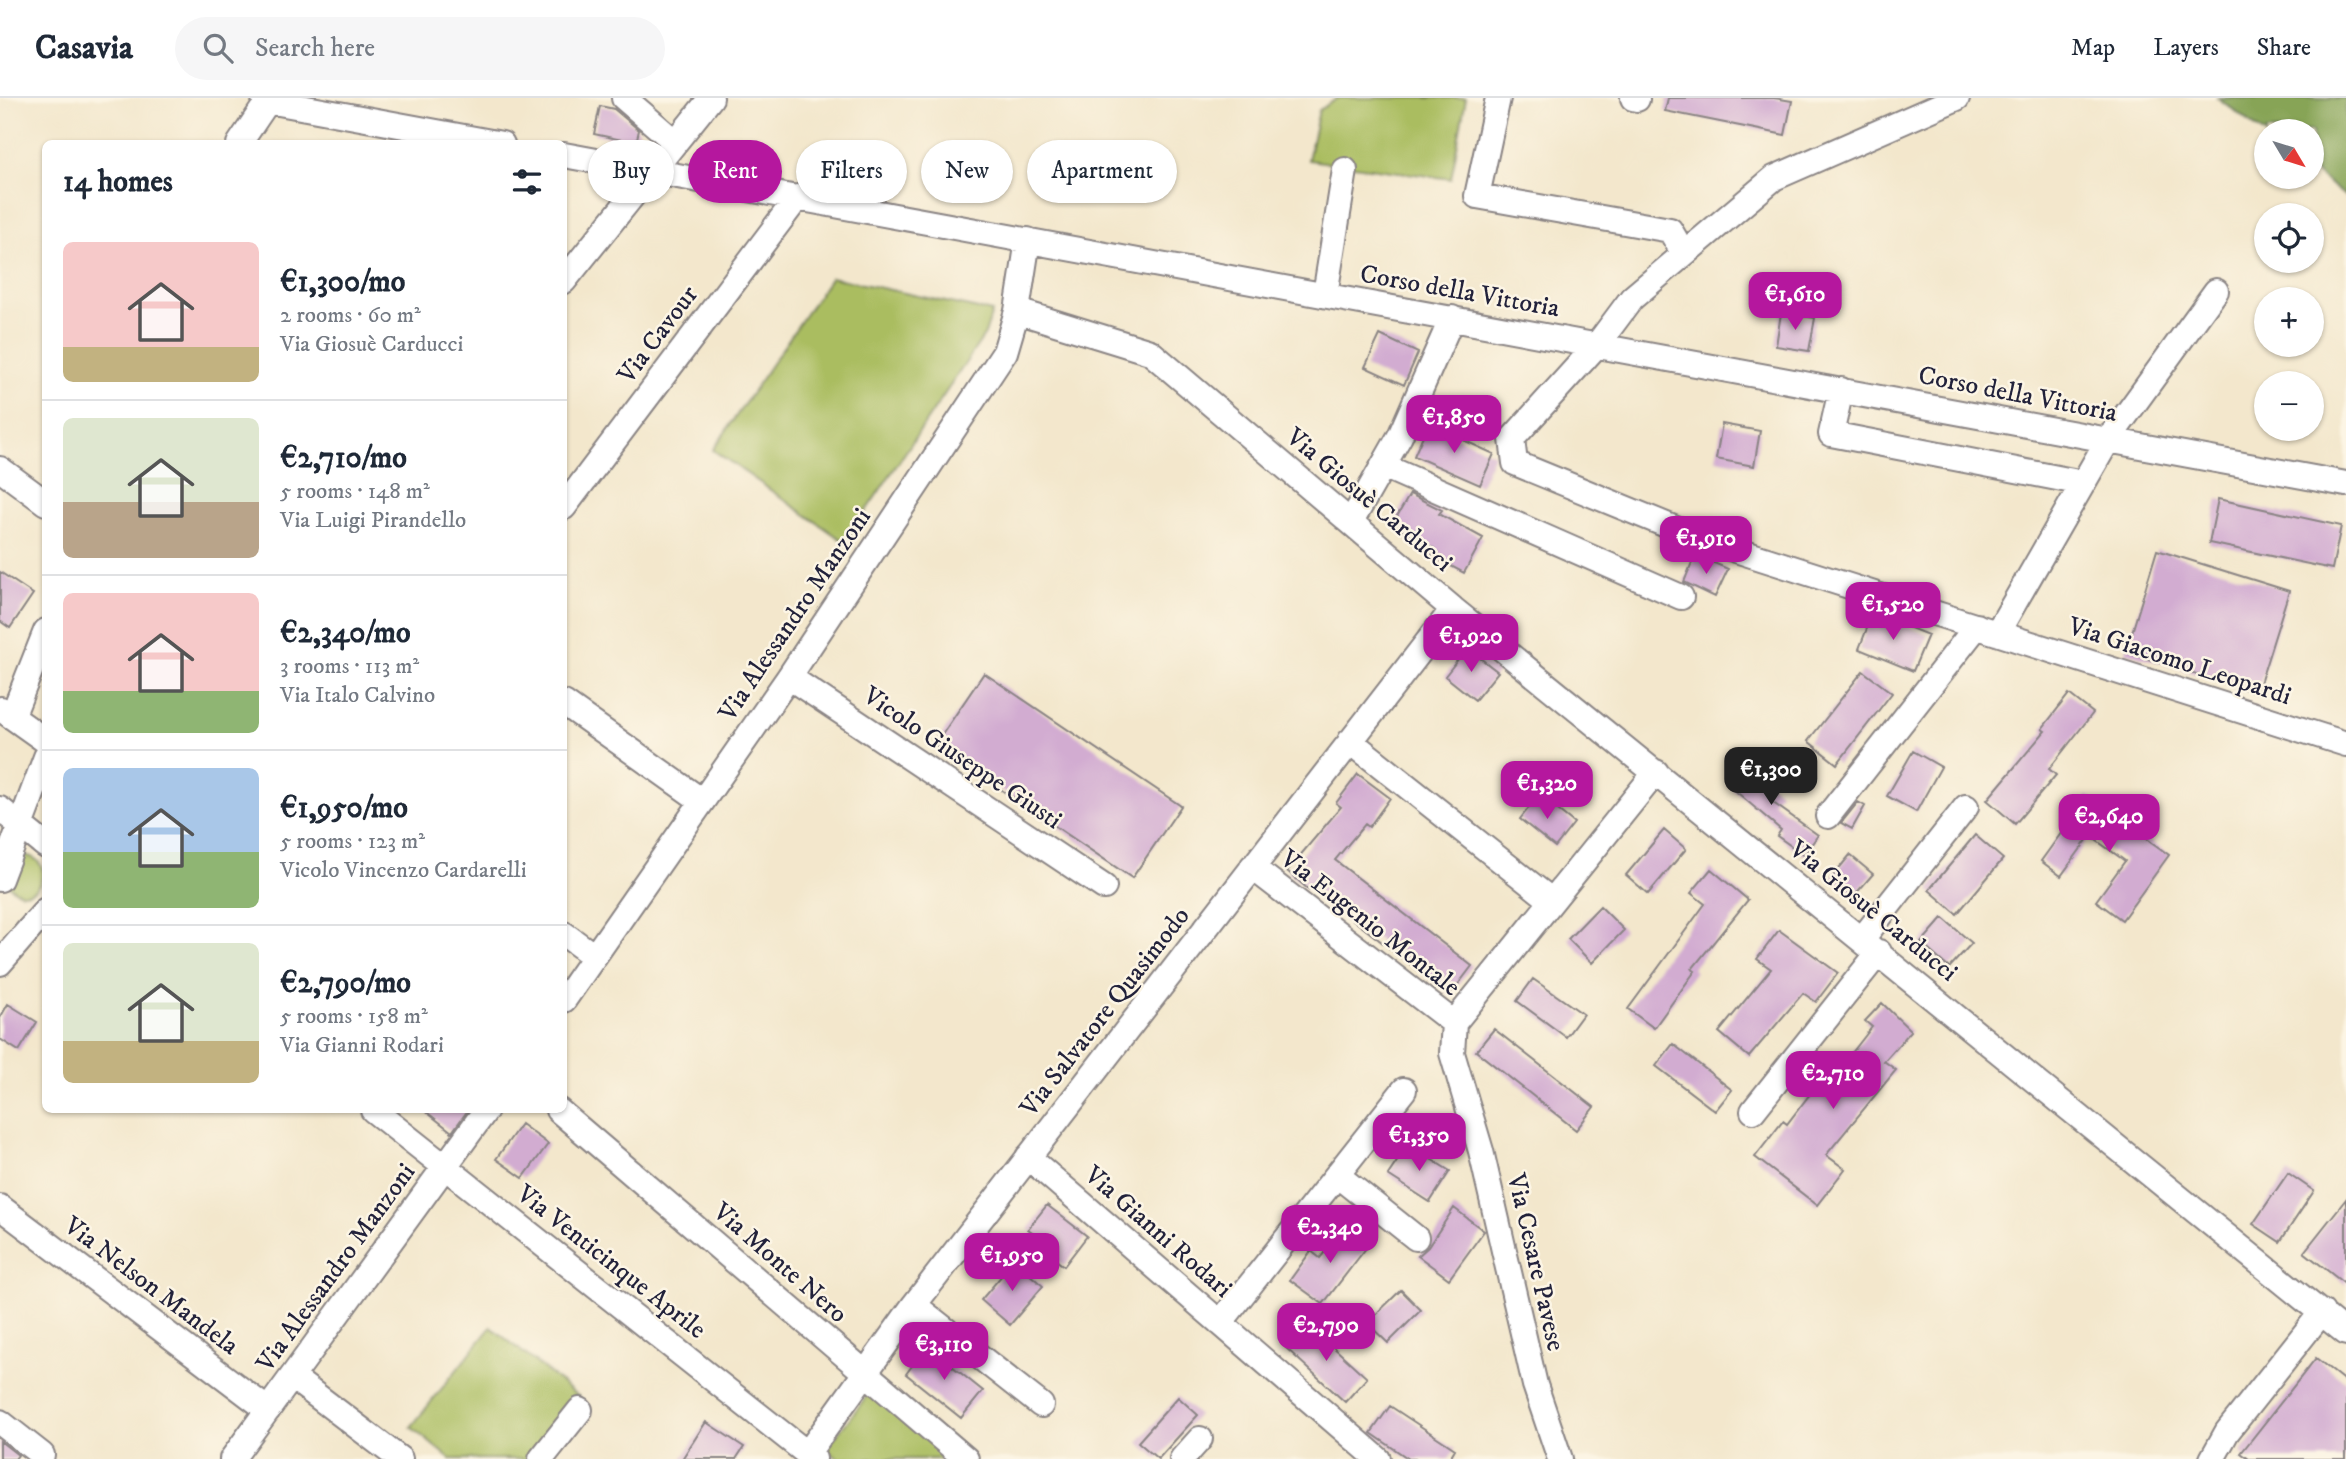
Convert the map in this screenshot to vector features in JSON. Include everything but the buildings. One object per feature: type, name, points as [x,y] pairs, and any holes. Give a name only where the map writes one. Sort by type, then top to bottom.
[{"type":"street","points":[[624,98],[676,142]]},
{"type":"street","points":[[674,144],[711,98]]},
{"type":"street","points":[[1498,98],[1476,196],[1670,230],[1684,254]]},
{"type":"street","points":[[1597,345],[1632,298],[1774,178],[1957,98]]},
{"type":"street","points":[[241,140],[267,99],[481,140]]},
{"type":"street","name":"Corso della Vittoria","points":[[567,156],[588,159]]},
{"type":"street","points":[[1325,295],[1345,170]]},
{"type":"street","name":"Corso della Vittoria","points":[[674,175],[796,196]]},
{"type":"street","name":"Via Cavour","points":[[567,503],[796,201]]},
{"type":"street","points":[[567,277],[626,203]]},
{"type":"street","name":"Corso della Vittoria","points":[[831,203],[2346,484]]},
{"type":"street","name":"Via Alessandro Manzoni","points":[[567,996],[789,677],[1005,352],[1017,311],[1028,240]]},
{"type":"street","points":[[1828,816],[1987,630],[2108,440],[2216,291]]},
{"type":"street","name":"Via Giosuè Carducci","points":[[1017,311],[1150,352],[1452,609],[2346,1333]]},
{"type":"street","points":[[1351,523],[1400,436],[1452,318]]},
{"type":"street","name":"Via Giacomo Leopardi","points":[[1597,345],[1512,439],[1515,463],[1698,537],[2346,744]]},
{"type":"street","points":[[1841,390],[1831,434],[2083,483]]},
{"type":"street","points":[[1383,466],[1681,597]]},
{"type":"street","points":[[0,469],[42,500]]},
{"type":"street","name":"Via Salvatore Quasimodo","points":[[810,1456],[914,1305],[1452,609]]},
{"type":"street","points":[[42,639],[6,713],[42,738]]},
{"type":"street","name":"Vicolo Giuseppe Giusti","points":[[789,677],[1104,887]]},
{"type":"street","points":[[567,706],[702,801]]},
{"type":"street","points":[[1350,741],[1552,901]]},
{"type":"street","points":[[0,879],[42,768]]},
{"type":"street","points":[[1454,1023],[1656,772]]},
{"type":"street","points":[[1753,1111],[1966,807]]},
{"type":"street","points":[[0,809],[42,843]]},
{"type":"street","name":"Via Eugenio Montale","points":[[1252,867],[1454,1023]]},
{"type":"street","points":[[0,963],[42,915]]},
{"type":"street","points":[[567,936],[594,956]]},
{"type":"street","name":"Via Cesare Pavese","points":[[1454,1023],[1452,1053],[1481,1151],[1535,1385],[1560,1459]]},
{"type":"street","points":[[1220,1323],[1404,1090]]},
{"type":"street","name":"Via Venticinque Aprile","points":[[377,1113],[810,1456]]},
{"type":"street","name":"Via Alessandro Manzoni","points":[[233,1459],[484,1113]]},
{"type":"street","name":"Via Monte Nero","points":[[562,1113],[965,1459]]},
{"type":"street","name":"Via Gianni Rodari","points":[[1028,1157],[1378,1459]]},
{"type":"street","points":[[1337,1174],[1416,1238]]},
{"type":"street","name":"Via Nelson Mandela","points":[[0,1207],[268,1409]]},
{"type":"street","points":[[914,1305],[1041,1405]]},
{"type":"street","points":[[2212,1459],[2227,1432],[2322,1312]]},
{"type":"street","points":[[292,1377],[400,1459]]},
{"type":"street","points":[[541,1459],[580,1410]]},
{"type":"street","points":[[0,1422],[42,1455]]},
{"type":"street","points":[[1182,1459],[1200,1438]]},
{"type":"green space","points":[[1338,98],[1466,98],[1451,179],[1308,160],[1319,110]]},
{"type":"green space","points":[[2218,98],[2346,98],[2346,197],[2324,180],[2324,119],[2254,119],[2254,126]]},
{"type":"green space","points":[[831,277],[992,312],[985,334],[845,542],[713,450]]},
{"type":"green space","points":[[25,855],[36,860],[42,867],[40,884],[26,893],[17,891],[7,883],[20,856]]},
{"type":"green space","points":[[491,1327],[579,1397],[530,1459],[450,1459],[411,1427]]},
{"type":"green space","points":[[873,1388],[957,1459],[839,1459],[826,1449]]}]
